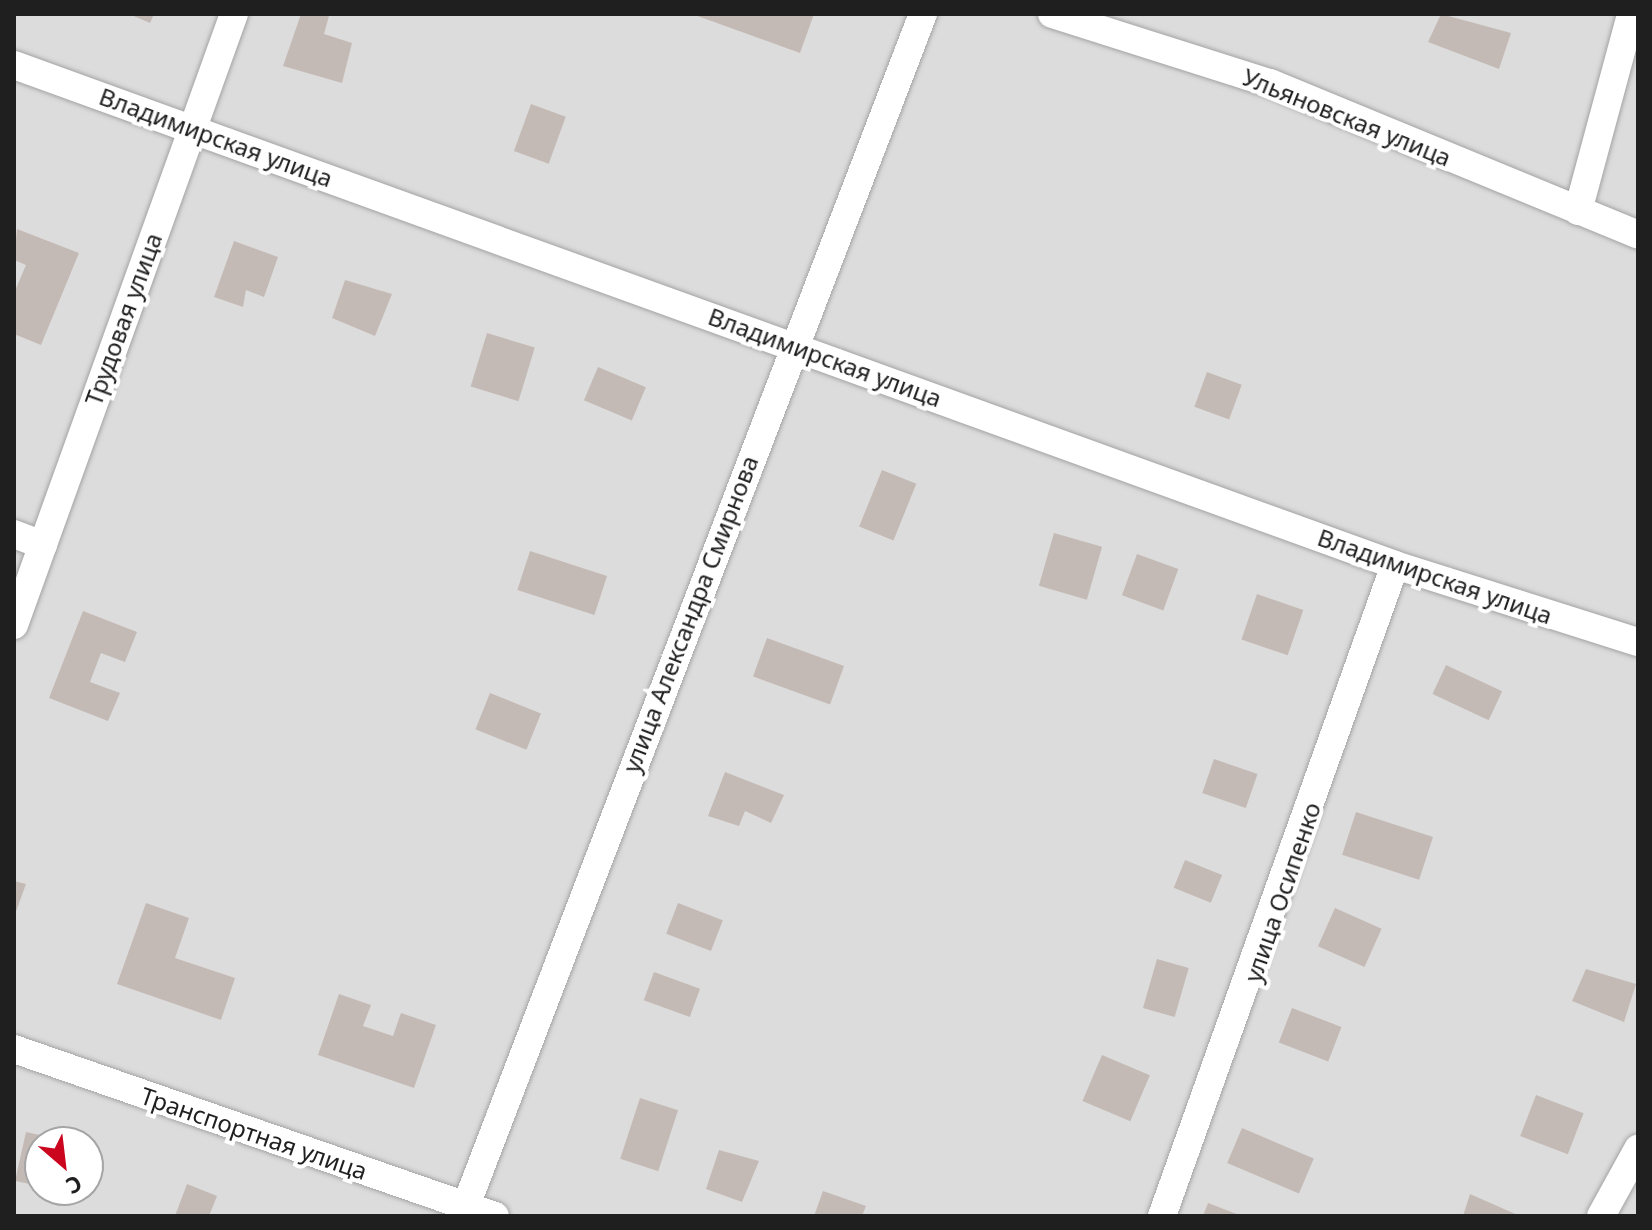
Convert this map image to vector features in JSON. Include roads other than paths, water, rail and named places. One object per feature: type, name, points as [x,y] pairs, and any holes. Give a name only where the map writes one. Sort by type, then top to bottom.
[{"type":"street","name":"Трудовая улица","points":[[14,625],[234,14]]},
{"type":"street","name":"улица Александра Смирнова","points":[[464,1211],[792,345],[923,14]]},
{"type":"street","name":"Ульяновская улица","points":[[1052,14],[1270,83],[1638,235]]},
{"type":"street","points":[[1578,211],[1631,14]]},
{"type":"street","name":"Владимирская улица","points":[[14,65],[1395,565],[1638,642]]},
{"type":"street","points":[[14,534],[43,545]]},
{"type":"street","name":"улица Осипенко","points":[[1162,1216],[1395,565]]},
{"type":"street","name":"Транспортная улица","points":[[14,1049],[464,1211],[495,1216]]},
{"type":"street","points":[[1601,1216],[1638,1149]]}]
